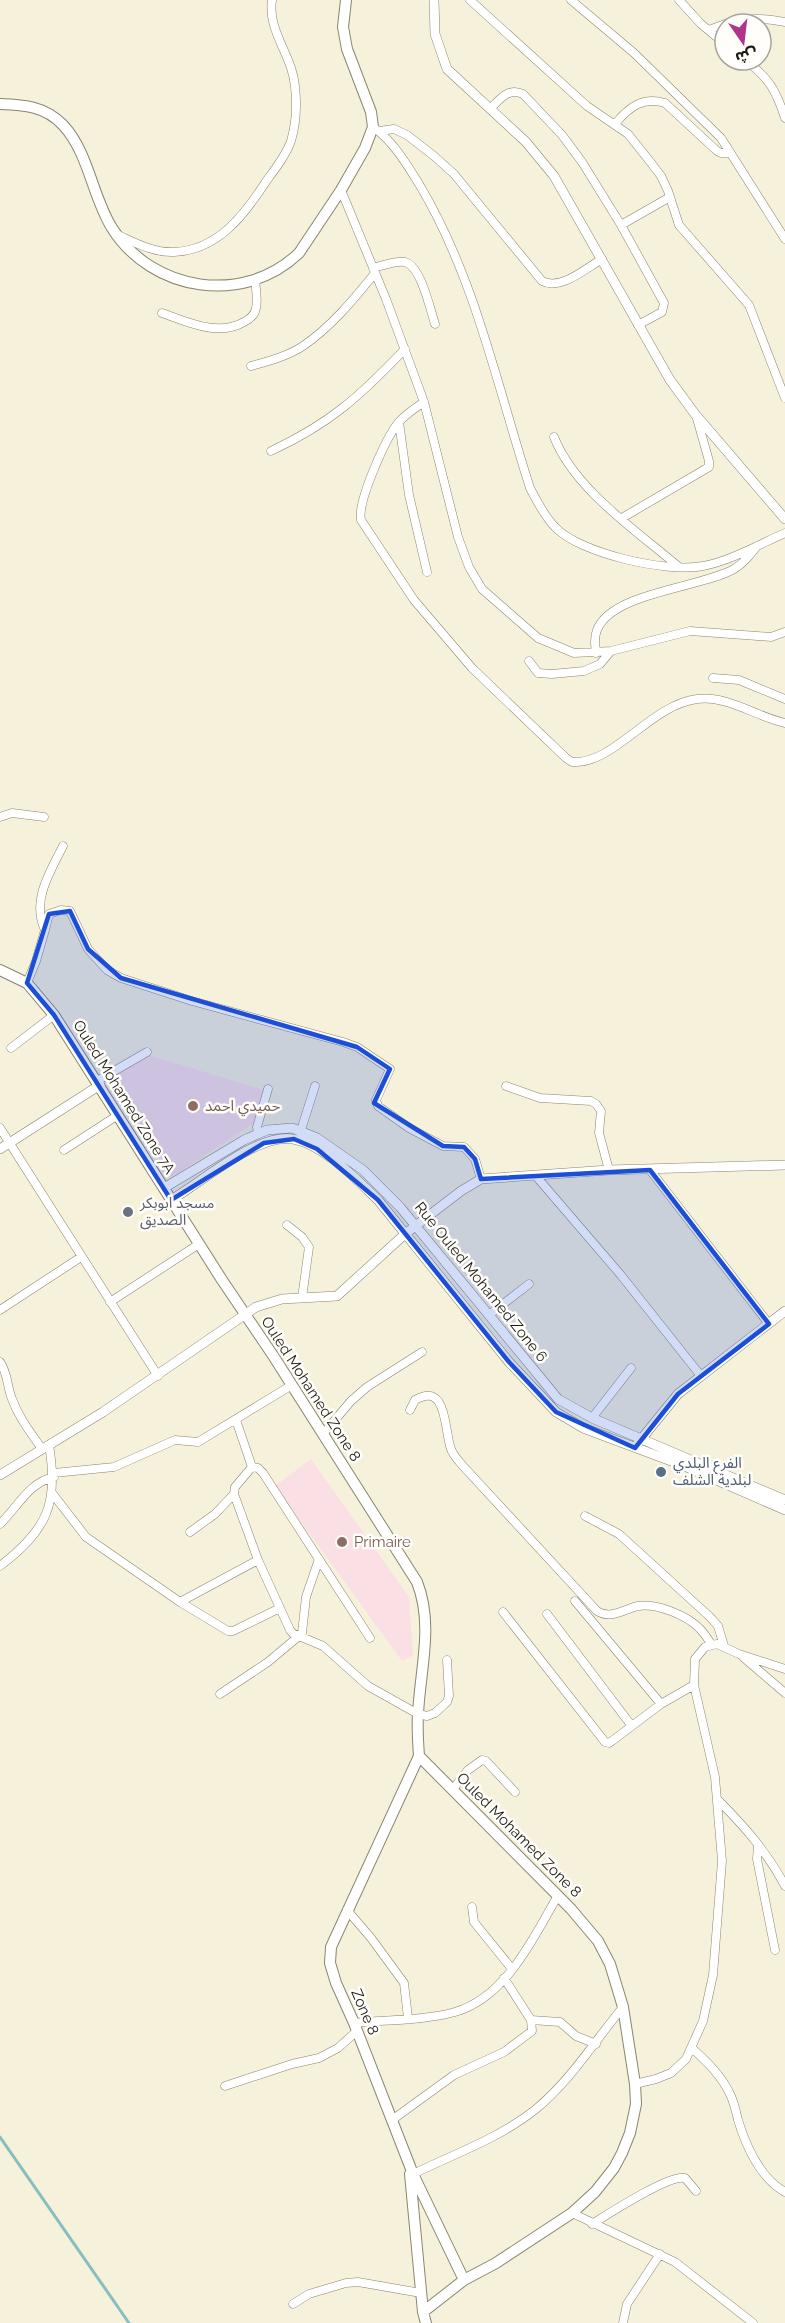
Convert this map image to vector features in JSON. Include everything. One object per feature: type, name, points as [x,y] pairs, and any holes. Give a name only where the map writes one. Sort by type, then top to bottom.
[{"type":"main road","points":[[0,104],[30,105],[45,111],[61,123],[78,148],[100,203],[118,235],[138,257],[174,277],[204,286],[234,286],[255,280],[290,261],[299,253],[376,129],[347,49],[343,27],[346,0]]},
{"type":"main road","name":"Ouled Mohamed Zone 7A","points":[[1,970],[27,983],[54,1015],[244,1314]]},
{"type":"main road","name":"Ouled Mohamed Zone 8","points":[[244,1314],[402,1554],[421,1592],[426,1622],[418,1714],[418,1756],[572,1910],[598,1941],[610,1965],[623,2007],[636,2104],[630,2133],[614,2168],[595,2192],[572,2213],[496,2263],[464,2280],[423,2312]]},
{"type":"main road","name":"Zone 8","points":[[418,1756],[331,1947],[330,1963],[411,2169],[464,2280]]},
{"type":"main road","points":[[411,2169],[421,2293],[426,2323]]},
{"type":"street","points":[[118,235],[157,251],[175,252],[209,243],[221,236],[238,220],[275,168],[291,142],[296,101],[294,73],[273,24],[272,0]]},
{"type":"street","points":[[434,0],[435,34],[445,65],[457,80],[538,155],[554,176],[670,380],[695,414],[784,515]]},
{"type":"street","points":[[470,0],[587,106],[628,134],[661,176],[679,225],[749,304],[785,398]]},
{"type":"street","points":[[572,0],[642,60],[721,138],[785,239]]},
{"type":"street","points":[[679,0],[713,34]]},
{"type":"street","points":[[709,30],[713,28]]},
{"type":"street","points":[[759,72],[775,90],[785,118]]},
{"type":"street","points":[[490,109],[508,93],[515,91],[523,94],[562,135],[621,225],[665,305],[662,312],[638,325]]},
{"type":"street","points":[[615,124],[632,105],[645,101],[659,101],[665,103],[717,151],[730,153]]},
{"type":"street","points":[[376,129],[394,129],[407,135],[454,174],[542,281],[548,284],[562,282],[602,259]]},
{"type":"street","points":[[376,129],[390,142],[430,202],[461,267],[530,488],[546,517],[563,534],[582,546],[609,556],[680,568],[712,564],[785,533]]},
{"type":"street","points":[[340,190],[374,270],[424,402],[458,537],[478,584],[538,638],[574,653],[611,651],[690,631],[771,637],[785,632]]},
{"type":"street","points":[[621,225],[670,197]]},
{"type":"street","points":[[251,366],[288,355],[303,346],[331,323],[374,270],[402,261],[413,267],[418,274],[435,324]]},
{"type":"street","points":[[162,314],[213,329],[231,328],[243,323],[254,314],[257,306],[255,280]]},
{"type":"street","points":[[271,451],[298,438],[345,408],[405,349]]},
{"type":"street","points":[[424,402],[399,422],[385,444],[365,493],[360,511],[361,520],[414,600],[472,668],[566,758],[578,763],[592,760],[662,711],[699,698],[723,702],[785,723]]},
{"type":"street","points":[[622,518],[708,467],[709,460],[695,414]]},
{"type":"street","points":[[399,422],[409,495],[427,572]]},
{"type":"street","points":[[554,437],[565,460],[577,475],[680,568]]},
{"type":"street","points":[[596,652],[597,627],[610,613],[636,599],[702,582],[732,570],[745,561],[758,545]]},
{"type":"street","points":[[529,661],[538,673],[575,672],[597,666],[611,651]]},
{"type":"street","points":[[713,678],[739,680],[785,699]]},
{"type":"street","points":[[0,817],[12,813],[44,817]]},
{"type":"street","points":[[45,930],[41,920],[40,896],[63,846]]},
{"type":"street","points":[[27,983],[36,961],[49,914],[62,910],[70,911],[82,940],[93,955],[107,970],[121,978],[192,1001],[304,1030],[357,1047],[390,1069],[376,1100],[378,1106],[409,1128],[443,1146],[464,1148],[475,1159],[481,1179]]},
{"type":"street","points":[[11,1048],[54,1015]]},
{"type":"street","points":[[0,1149],[147,1052]]},
{"type":"street","points":[[301,1130],[315,1086]]},
{"type":"street","points":[[506,1086],[540,1098],[591,1101],[596,1104],[601,1111],[599,1133],[609,1170]]},
{"type":"street","points":[[258,1133],[256,1127],[268,1089]]},
{"type":"street","points":[[64,1150],[118,1115]]},
{"type":"street","name":"Rue Ouled Mohamed Zone 6","points":[[164,1188],[258,1133],[285,1127],[301,1130],[329,1145],[363,1170],[415,1225],[551,1392],[569,1406],[592,1418],[785,1500]]},
{"type":"street","points":[[0,1128],[158,1376]]},
{"type":"street","name":"Rue Ouled Mohamed Zone 6","points":[[171,1200],[250,1150],[273,1140],[294,1139],[317,1149],[354,1177],[378,1200],[509,1362],[556,1412],[583,1428],[682,1465],[785,1510]]},
{"type":"street","points":[[0,1475],[158,1376],[244,1314],[264,1304],[282,1299],[337,1296],[415,1225],[481,1179],[609,1170],[785,1165]]},
{"type":"street","points":[[650,1170],[769,1324]]},
{"type":"street","points":[[536,1175],[620,1274],[701,1376]]},
{"type":"street","points":[[287,1225],[302,1237],[309,1247],[302,1298]]},
{"type":"street","points":[[110,1302],[199,1244]]},
{"type":"street","points":[[0,1310],[81,1257]]},
{"type":"street","points":[[489,1315],[529,1284]]},
{"type":"street","points":[[635,1448],[678,1394],[785,1311]]},
{"type":"street","points":[[323,1434],[351,1401],[367,1387],[422,1352]]},
{"type":"street","points":[[0,1362],[5,1371],[11,1398],[20,1416],[46,1447],[54,1475],[48,1512],[40,1526],[26,1544],[0,1566]]},
{"type":"street","points":[[592,1418],[631,1368]]},
{"type":"street","points":[[0,1524],[33,1487],[45,1479],[54,1475],[114,1467],[176,1440],[201,1441],[292,1385]]},
{"type":"street","points":[[410,1410],[415,1400],[425,1396],[434,1397],[439,1401],[443,1408],[451,1450],[462,1465],[597,1611],[610,1615],[635,1607],[656,1608],[676,1614],[693,1623],[711,1644]]},
{"type":"street","points":[[236,1420],[252,1467]]},
{"type":"street","points":[[252,1467],[235,1487],[234,1494],[258,1560],[291,1633],[323,1646],[368,1686],[418,1714],[428,1716],[447,1702],[449,1696],[447,1660]]},
{"type":"street","points":[[252,1467],[263,1473],[370,1638]]},
{"type":"street","points":[[52,1493],[86,1537],[180,1602],[228,1631],[233,1631],[280,1608]]},
{"type":"street","points":[[190,1532],[215,1514],[234,1494]]},
{"type":"street","points":[[585,1516],[619,1534],[710,1617],[718,1626],[724,1646]]},
{"type":"street","points":[[220,1694],[268,1662],[303,1633],[306,1597],[319,1559]]},
{"type":"street","points":[[180,1602],[258,1560]]},
{"type":"street","points":[[575,1601],[661,1704]]},
{"type":"street","points":[[503,1612],[605,1742],[609,1743],[661,1704],[694,1685]]},
{"type":"street","points":[[547,1614],[631,1725]]},
{"type":"street","points":[[635,2084],[671,2073],[686,2059],[703,2021],[716,1945],[722,1862],[718,1800],[694,1685],[695,1659],[705,1647],[711,1644],[724,1646],[739,1654],[785,1669]]},
{"type":"street","points":[[739,1654],[785,1693]]},
{"type":"street","points":[[453,1789],[468,1770],[482,1760],[486,1761],[515,1792]]},
{"type":"street","points":[[718,1800],[745,1827],[772,1862],[785,1886]]},
{"type":"street","points":[[758,1846],[757,1859],[775,1950]]},
{"type":"street","points":[[225,2086],[292,2064],[320,2058],[338,2048],[356,2027],[454,2012],[467,2007],[495,1988],[512,1969],[557,1897]]},
{"type":"street","points":[[472,1907],[474,1922],[512,1969]]},
{"type":"street","points":[[347,1910],[404,1983],[408,2018]]},
{"type":"street","points":[[392,2120],[459,2072],[511,2048],[532,2031],[531,2019],[504,1978]]},
{"type":"street","points":[[411,2169],[493,2136],[534,2110],[570,2076],[623,2007]]},
{"type":"street","points":[[531,2019],[560,2022],[576,2036],[596,2044]]},
{"type":"street","points":[[692,2048],[720,2076],[732,2096],[744,2137],[756,2162],[772,2182],[785,2192]]},
{"type":"street","points":[[592,2224],[676,2177],[685,2178],[696,2191]]},
{"type":"street","points":[[572,2213],[675,2262],[749,2322]]},
{"type":"street","points":[[623,2323],[627,2304],[660,2254]]},
{"type":"street","points":[[293,2304],[309,2294],[346,2283],[358,2282],[421,2293]]},
{"type":"highlighted area","points":[[70,911],[88,949],[121,978],[357,1047],[390,1069],[374,1103],[443,1146],[464,1147],[475,1159],[481,1179],[650,1170],[769,1324],[678,1394],[635,1448],[556,1412],[509,1362],[378,1200],[317,1149],[294,1139],[264,1143],[171,1200],[54,1015],[27,983],[49,914]]},
{"type":"shaded area","name":"حميدي احمد","points":[[149,1055],[264,1090],[254,1123],[172,1177],[108,1078]]},
{"type":"shaded area","name":"Primaire","points":[[311,1459],[409,1597],[413,1655],[402,1661],[275,1486]]},
{"type":"waterway","points":[[0,2137],[129,2323]]},
{"type":"place","name":"حميدي احمد","points":[[193,1106]]},
{"type":"place","name":"مسجد ابوبكر الصديق","points":[[128,1212]]},
{"type":"place","name":"الفرع البلدي لبلدية الشلف","points":[[661,1472]]},
{"type":"place","name":"Primaire","points":[[342,1542]]}]
